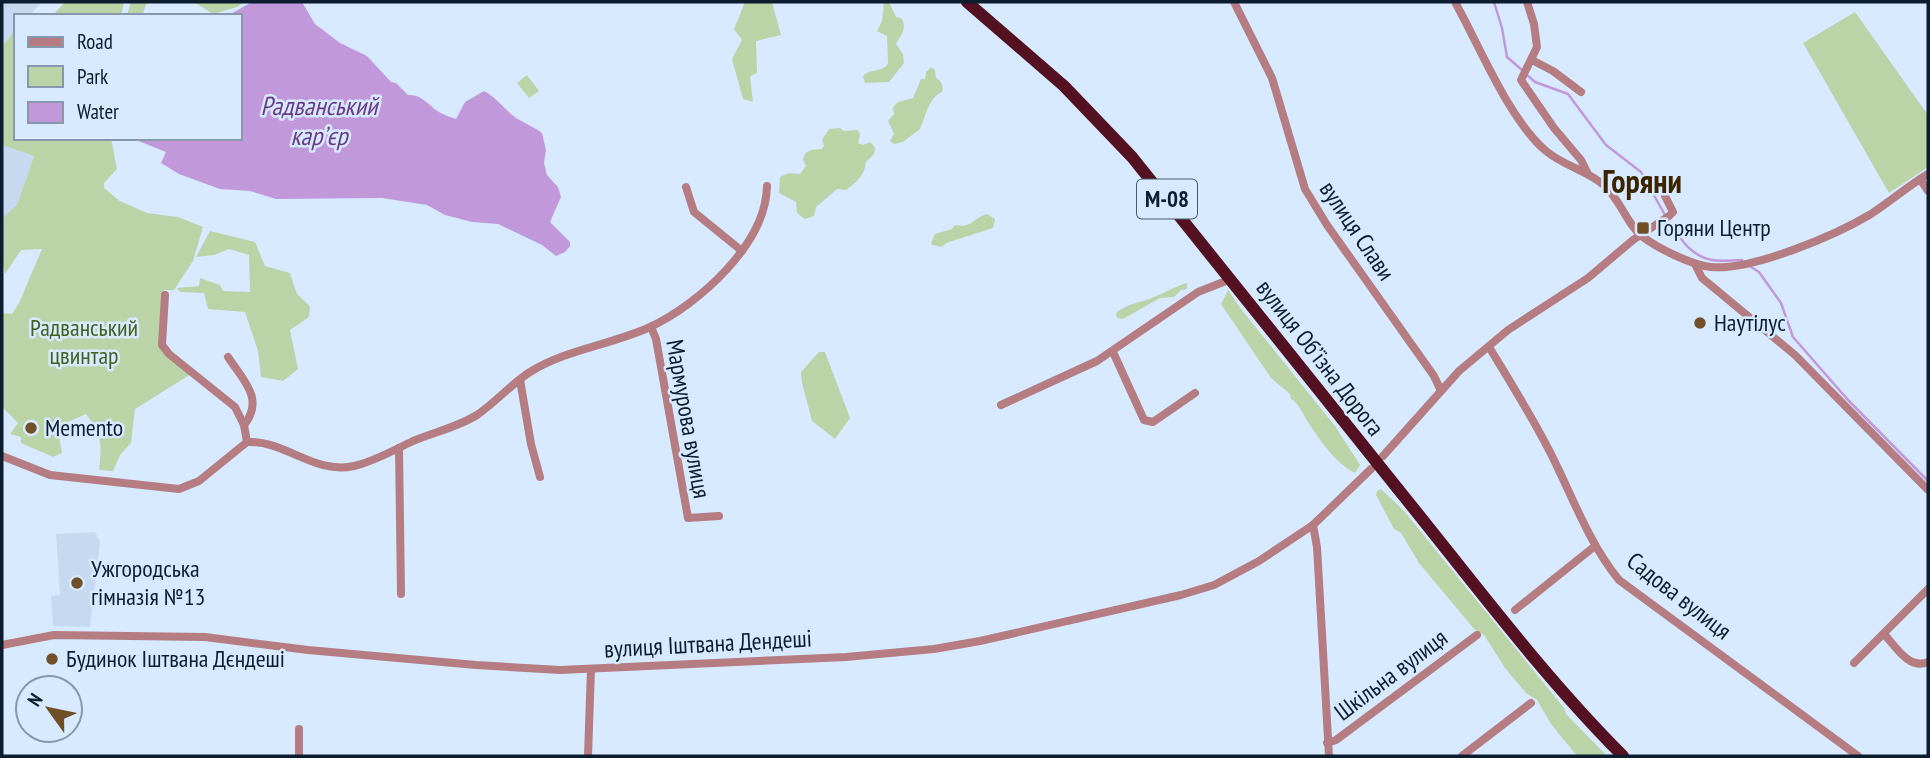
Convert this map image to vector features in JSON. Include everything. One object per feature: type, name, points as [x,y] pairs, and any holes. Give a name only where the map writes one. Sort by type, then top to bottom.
[{"type":"highway","name":"вулиця Обʼїзна Дорога","points":[[967,2],[1064,86],[1149,177],[1542,667],[1623,756]]},
{"type":"street","name":"вулиця Слави","points":[[1234,2],[1272,78],[1305,189],[1321,216],[1434,376],[1441,391]]},
{"type":"street","points":[[1455,2],[1523,126],[1547,152],[1588,174],[1617,198],[1641,236],[1695,264],[1713,267],[1739,265],[1817,240],[1868,216],[1924,177],[1928,191]]},
{"type":"street","points":[[1527,2],[1537,47],[1524,72],[1523,84],[1581,160],[1588,174]]},
{"type":"street","points":[[1532,60],[1581,92]]},
{"type":"street","points":[[2,456],[50,475],[178,489],[199,481],[247,442],[263,443],[309,462],[333,467],[364,463],[475,416],[530,372],[565,356],[651,327],[707,289],[742,251],[760,218],[767,197],[767,186]]},
{"type":"street","points":[[686,187],[694,212],[742,251]]},
{"type":"street","points":[[1383,456],[1459,371],[1508,330],[1604,266],[1633,240],[1673,212],[1665,196]]},
{"type":"street","points":[[1695,264],[1702,278],[1795,355],[1928,490]]},
{"type":"street","points":[[1001,405],[1058,381],[1113,352],[1198,292],[1231,279]]},
{"type":"street","points":[[165,295],[162,345],[169,354],[230,402],[244,425],[247,442]]},
{"type":"street","name":"Мармурова вулиця","points":[[651,327],[656,339],[688,518],[719,516]]},
{"type":"street","name":"Садова вулиця","points":[[1489,347],[1539,432],[1595,546],[1624,584],[1858,756]]},
{"type":"street","points":[[1113,352],[1144,419],[1148,422],[1153,422],[1195,393]]},
{"type":"street","points":[[228,357],[253,395],[254,405],[244,425]]},
{"type":"street","points":[[520,380],[531,444],[540,477]]},
{"type":"street","points":[[399,448],[401,594]]},
{"type":"street","name":"вулиця Іштвана Дендеші","points":[[2,645],[54,635],[195,636],[308,650],[538,669],[591,669],[877,655],[980,641],[1204,589],[1234,576],[1313,525],[1371,469]]},
{"type":"street","points":[[1313,525],[1317,547],[1329,756]]},
{"type":"street","points":[[1515,610],[1595,546]]},
{"type":"street","points":[[1854,663],[1928,589]]},
{"type":"street","points":[[1884,634],[1911,663],[1921,665],[1928,662]]},
{"type":"street","name":"Шкільна вулиця","points":[[1327,743],[1336,740],[1477,635]]},
{"type":"street","points":[[588,756],[591,669]]},
{"type":"street","points":[[1462,756],[1531,703]]},
{"type":"street","points":[[299,729],[299,756]]},
{"type":"shaded area","points":[[2,2],[42,2],[31,14],[14,14],[14,32],[2,47]]},
{"type":"shaded area","points":[[2,145],[34,156],[17,205],[2,218]]},
{"type":"shaded area","name":"Ужгородська гімназія №13","points":[[95,532],[100,542],[90,627],[53,626],[51,596],[60,595],[56,534]]},
{"type":"green space","points":[[65,2],[124,2],[121,14],[54,14]]},
{"type":"green space","points":[[131,2],[147,2],[143,14],[127,14]]},
{"type":"green space","points":[[194,2],[244,2],[237,7],[213,14]]},
{"type":"green space","points":[[745,2],[772,2],[781,35],[756,41],[757,73],[750,76],[753,102],[743,99],[732,59],[742,40],[734,29]]},
{"type":"green space","points":[[884,2],[889,2],[896,17],[901,18],[904,25],[896,44],[903,54],[904,63],[889,82],[865,83],[863,76],[888,64],[887,36],[877,31],[882,21]]},
{"type":"green space","points":[[1855,12],[1928,115],[1928,167],[1889,193],[1803,43]]},
{"type":"green space","name":"Радванський цвинтар","points":[[14,33],[14,140],[111,140],[117,169],[104,183],[104,188],[120,201],[147,213],[178,217],[203,227],[193,261],[174,290],[164,290],[161,348],[191,374],[135,409],[131,443],[120,455],[113,471],[99,470],[100,440],[86,414],[57,427],[62,453],[53,457],[21,443],[21,437],[10,434],[18,423],[2,407],[2,313],[12,314],[19,303],[42,249],[21,250],[5,274],[2,218],[17,205],[34,156],[2,145],[2,47]]},
{"type":"green space","points":[[931,67],[942,84],[942,92],[930,103],[920,129],[903,142],[894,144],[890,141],[894,134],[888,121],[894,114],[893,107],[898,102],[913,98],[921,79],[925,79],[926,72]]},
{"type":"green space","points":[[527,75],[539,91],[529,98],[517,83]]},
{"type":"green space","points":[[840,128],[844,131],[858,130],[858,143],[863,145],[870,142],[875,147],[874,154],[866,162],[862,175],[856,181],[846,190],[837,189],[816,207],[814,216],[805,219],[797,213],[796,202],[779,193],[780,177],[789,173],[800,174],[806,166],[803,160],[805,154],[822,149],[822,140],[829,129]]},
{"type":"green space","points":[[987,214],[995,219],[993,228],[946,243],[942,247],[932,245],[935,234],[952,229],[955,225],[969,224]]},
{"type":"green space","points":[[210,231],[255,242],[265,266],[290,273],[297,294],[310,306],[309,317],[290,330],[298,369],[283,381],[261,377],[258,351],[245,312],[208,309],[204,293],[180,292],[177,288],[199,286],[200,278],[220,285],[223,291],[250,292],[249,255],[229,249],[214,255],[196,257]]},
{"type":"green space","points":[[1187,283],[1187,289],[1181,290],[1174,297],[1160,298],[1123,319],[1117,318],[1116,313],[1125,307]]},
{"type":"green space","points":[[1228,290],[1335,426],[1360,465],[1355,473],[1329,450],[1290,394],[1271,378],[1221,304]]},
{"type":"green space","points":[[819,352],[825,352],[850,418],[835,439],[812,421],[802,383],[801,372]]},
{"type":"green space","points":[[1381,489],[1404,511],[1564,708],[1566,714],[1607,756],[1577,756],[1551,724],[1537,700],[1526,693],[1505,668],[1484,635],[1474,629],[1419,563],[1401,533],[1394,529],[1376,495]]},
{"type":"water","name":"Радванський карʼєр","points":[[252,2],[302,2],[315,24],[340,43],[367,56],[391,82],[396,83],[408,95],[421,98],[443,114],[456,119],[465,102],[484,91],[493,97],[516,118],[542,133],[547,175],[558,187],[561,197],[550,222],[570,242],[570,246],[556,256],[542,245],[498,224],[472,222],[445,215],[427,205],[382,198],[276,199],[250,191],[220,189],[179,174],[161,163],[166,152],[136,140],[242,140],[242,14],[231,14]]},
{"type":"waterway","points":[[1494,2],[1507,57],[1522,70]]},
{"type":"waterway","points":[[1527,75],[1535,82],[1568,94],[1606,145],[1641,172],[1665,215]]},
{"type":"waterway","points":[[1670,223],[1698,255],[1715,261],[1742,260]]},
{"type":"waterway","points":[[1751,267],[1759,272],[1781,303],[1793,337],[1848,400],[1928,481]]},
{"type":"place","name":"Горяни Центр","points":[[1643,228]]},
{"type":"place","name":"Наутілус","points":[[1700,323]]},
{"type":"place","name":"Memento","points":[[31,428]]},
{"type":"place","name":"Ужгородська гімназія №13","points":[[77,583]]},
{"type":"place","name":"Будинок Іштвана Дєндеші","points":[[52,659]]},
{"type":"district","name":"Горяни","points":[[1642,182]]}]
